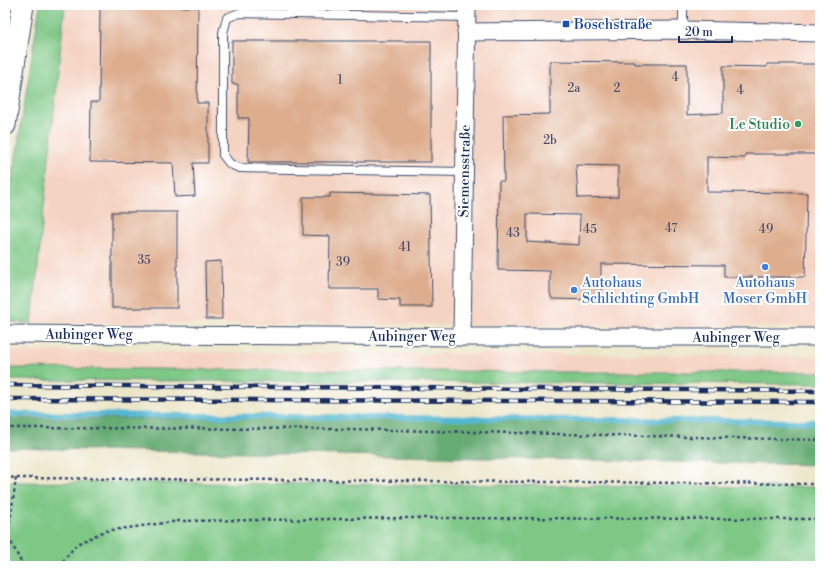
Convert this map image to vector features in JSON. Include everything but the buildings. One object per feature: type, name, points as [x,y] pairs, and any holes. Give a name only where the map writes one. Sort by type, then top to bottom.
[{"type":"street","points":[[5,125],[23,5]]},
{"type":"street","points":[[467,18],[683,30],[800,28],[820,33]]},
{"type":"street","name":"Siemensstraße","points":[[462,337],[467,18]]},
{"type":"street","name":"Aubinger Weg","points":[[5,334],[820,338]]},
{"type":"lane","points":[[683,7],[683,30]]},
{"type":"lane","points":[[464,172],[240,168],[230,164],[223,155],[223,33],[226,18],[239,13],[467,18]]},
{"type":"path","points":[[5,428],[347,429],[820,440]]},
{"type":"path","points":[[5,477],[820,484]]},
{"type":"path","points":[[16,478],[8,536],[23,566]]},
{"type":"path","points":[[59,566],[77,544],[105,531],[179,521],[405,518],[820,519]]},
{"type":"shaded area","points":[[65,5],[820,5],[820,327],[32,323]]},
{"type":"shaded area","points":[[5,351],[820,356],[820,372],[575,372],[6,368]]},
{"type":"green space","points":[[40,5],[65,5],[32,323],[5,322],[5,226]]},
{"type":"green space","points":[[5,365],[6,368],[575,372],[820,372],[820,384],[5,380]]},
{"type":"green space","points":[[5,418],[820,420],[820,465],[5,448]]},
{"type":"green space","points":[[5,482],[820,487],[820,566],[5,566]]},
{"type":"waterway","points":[[5,414],[820,422]]},
{"type":"railway","points":[[5,385],[820,391]]},
{"type":"railway","points":[[5,399],[820,402]]},
{"type":"place","name":"Boschstraße","points":[[566,24]]},
{"type":"place","name":"Le Studio","points":[[798,124]]},
{"type":"place","name":"Autohaus Moser GmbH","points":[[765,267]]},
{"type":"place","name":"Autohaus Schlichting GmbH","points":[[574,290]]}]
